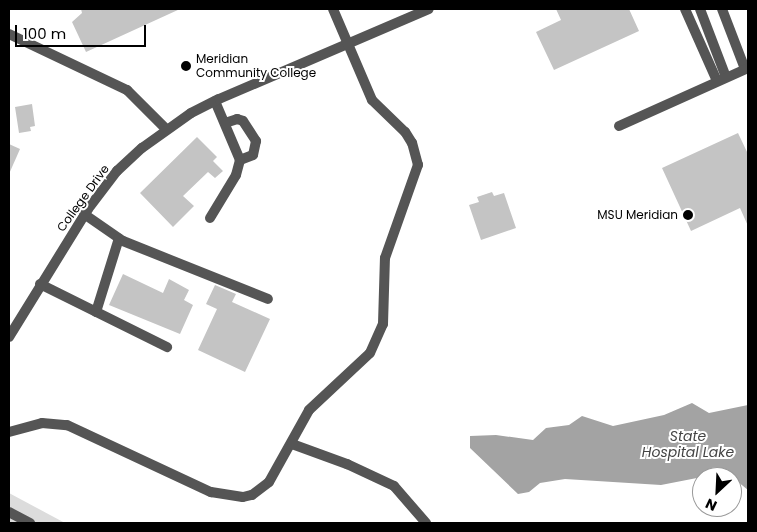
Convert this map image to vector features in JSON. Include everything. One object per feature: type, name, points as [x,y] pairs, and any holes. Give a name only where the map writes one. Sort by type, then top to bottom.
[{"type":"street","points":[[9,432],[42,423],[67,425],[211,492],[232,497],[252,495],[260,490],[276,473],[308,410],[376,343],[385,310],[385,258],[416,176],[418,165],[412,144],[372,100],[333,9]]},
{"type":"street","name":"College Drive","points":[[9,337],[84,214],[118,171],[166,129],[215,101],[428,9]]},
{"type":"street","points":[[685,9],[721,79]]},
{"type":"street","points":[[700,9],[721,79]]},
{"type":"street","points":[[619,126],[747,68],[722,9]]},
{"type":"street","points":[[9,34],[126,90],[166,129]]},
{"type":"street","points":[[210,218],[236,176],[240,160],[226,123],[215,101]]},
{"type":"street","points":[[226,123],[237,119],[243,121],[256,141],[253,155],[240,160]]},
{"type":"street","points":[[84,214],[119,238],[268,299]]},
{"type":"street","points":[[96,312],[119,238]]},
{"type":"street","points":[[40,284],[167,347]]},
{"type":"street","points":[[9,313],[19,318]]},
{"type":"street","points":[[292,444],[347,464],[394,486],[426,523]]},
{"type":"street","points":[[9,512],[30,523]]},
{"type":"shaded area","points":[[9,493],[65,523],[9,523]]},
{"type":"water","name":"State Hospital Lake","points":[[692,403],[709,413],[748,405],[748,490],[742,485],[742,467],[692,467],[692,479],[661,485],[565,479],[540,483],[529,492],[518,494],[470,448],[470,436],[496,435],[533,440],[546,428],[569,425],[582,416],[613,426],[664,415]]},
{"type":"building","points":[[81,9],[180,9],[86,52],[72,22],[82,13]]},
{"type":"building","points":[[556,9],[629,9],[639,31],[554,70],[536,32],[561,20]]},
{"type":"building","points":[[32,104],[35,126],[30,127],[31,131],[19,133],[15,107]]},
{"type":"building","points":[[738,133],[748,154],[748,226],[740,208],[691,231],[662,168]]},
{"type":"building","points":[[197,137],[217,157],[213,161],[223,171],[215,178],[208,172],[183,196],[194,206],[173,227],[140,193]]},
{"type":"building","points":[[9,144],[20,149],[9,174]]},
{"type":"building","points":[[492,192],[494,196],[504,193],[516,228],[481,240],[469,205],[479,202],[477,197]]},
{"type":"building","points":[[123,274],[163,293],[169,279],[189,290],[184,300],[193,305],[180,334],[109,305]]},
{"type":"building","points":[[215,285],[236,294],[232,302],[270,319],[245,372],[198,350],[217,309],[206,304]]},
{"type":"place","name":"Meridian Community College","points":[[186,66]]},
{"type":"place","name":"MSU Meridian","points":[[688,215]]}]
